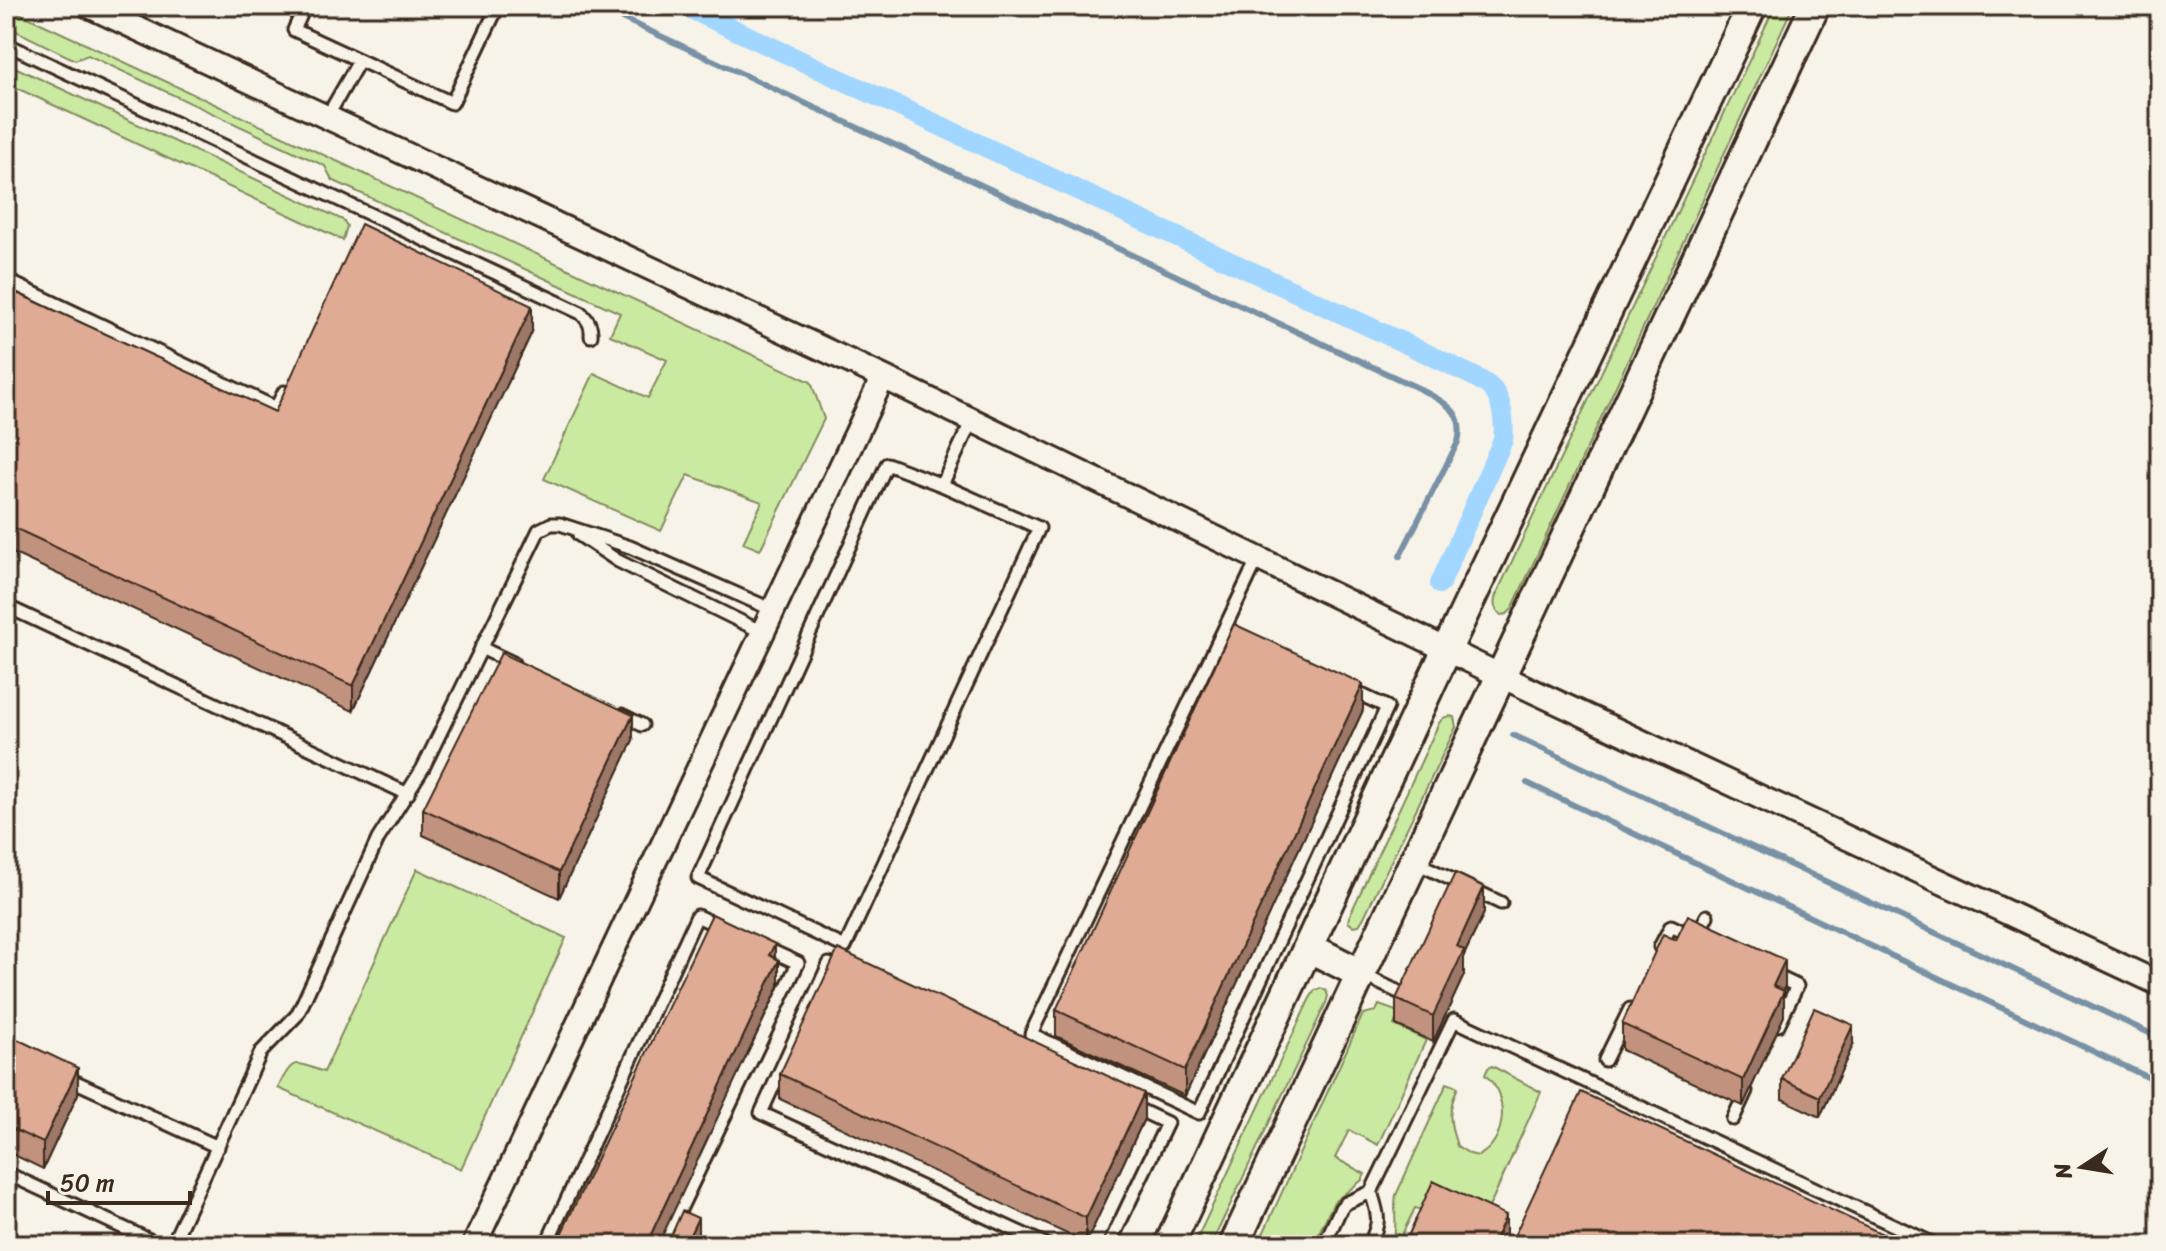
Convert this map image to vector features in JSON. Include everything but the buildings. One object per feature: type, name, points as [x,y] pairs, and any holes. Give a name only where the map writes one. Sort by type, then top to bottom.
[{"type":"street","points":[[89,6],[883,377],[1501,676],[2160,984]]},
{"type":"street","points":[[1169,1245],[1752,6]]},
{"type":"street","points":[[1234,1245],[1815,6]]},
{"type":"street","points":[[474,1245],[883,377]]},
{"type":"street","points":[[1308,947],[1361,974]]},
{"type":"lane","points":[[305,6],[294,30],[452,103],[498,6]]},
{"type":"lane","points":[[6,44],[581,313],[592,329],[591,336]]},
{"type":"lane","points":[[327,117],[359,61]]},
{"type":"lane","points":[[366,230],[373,217]]},
{"type":"lane","points":[[6,280],[276,408],[290,381]]},
{"type":"lane","points":[[942,485],[972,420]]},
{"type":"lane","points":[[887,464],[942,485],[1039,528],[845,947],[698,878],[887,464]]},
{"type":"lane","points":[[172,1245],[261,1052],[297,1015],[378,839],[428,759],[539,530],[551,524],[566,526],[630,547],[773,610]]},
{"type":"lane","points":[[566,526],[618,561],[762,632]]},
{"type":"lane","points":[[1258,558],[1031,1034],[1199,1113],[1387,707],[1346,688]]},
{"type":"lane","points":[[6,606],[408,794]]},
{"type":"lane","points":[[1225,629],[1238,636]]},
{"type":"lane","points":[[481,648],[521,667]]},
{"type":"lane","points":[[615,712],[642,725]]},
{"type":"lane","points":[[1414,861],[1501,903]]},
{"type":"lane","points":[[546,1245],[697,916],[726,930]]},
{"type":"lane","points":[[1696,938],[1707,916]]},
{"type":"lane","points":[[1658,953],[1671,926],[1711,945]]},
{"type":"lane","points":[[663,1245],[798,963],[755,943]]},
{"type":"lane","points":[[858,977],[829,964],[761,1113],[1047,1245]]},
{"type":"lane","points":[[1754,965],[1797,986],[1771,1039]]},
{"type":"lane","points":[[1361,974],[1426,1006]]},
{"type":"lane","points":[[1605,1060],[1638,993]]},
{"type":"lane","points":[[1440,1013],[1936,1245]]},
{"type":"lane","points":[[1324,1245],[1341,1208],[1371,1192],[1454,1020]]},
{"type":"lane","points":[[48,1069],[218,1147]]},
{"type":"lane","points":[[1733,1119],[1752,1079]]},
{"type":"lane","points":[[1109,1245],[1167,1123],[1125,1103]]},
{"type":"lane","points":[[6,1173],[160,1245]]},
{"type":"lane","points":[[1369,1245],[1378,1227],[1371,1192]]},
{"type":"green space","points":[[1775,6],[1793,6],[1512,609],[1501,615],[1495,606],[1496,595]]},
{"type":"green space","points":[[6,7],[811,382],[824,419],[760,550],[743,543],[762,502],[688,475],[661,531],[544,479],[594,373],[648,398],[667,360],[610,335],[620,313],[332,180],[325,166],[88,55],[75,60],[6,26]]},
{"type":"green space","points":[[6,63],[343,220],[347,226],[343,240],[6,83]]},
{"type":"green space","points":[[1449,716],[1454,717],[1456,727],[1363,919],[1359,925],[1353,926],[1348,922],[1349,917],[1439,723]]},
{"type":"green space","points":[[417,869],[566,938],[461,1169],[278,1088],[287,1071],[296,1064],[324,1072]]},
{"type":"green space","points":[[1321,988],[1328,996],[1326,1003],[1211,1245],[1194,1245],[1309,1000],[1315,990]]},
{"type":"green space","points":[[1379,1005],[1399,1012],[1394,1025],[1426,1040],[1378,1145],[1349,1130],[1335,1158],[1365,1174],[1362,1180],[1334,1202],[1313,1245],[1258,1245],[1363,1014],[1376,1011]]},
{"type":"green space","points":[[1492,1066],[1541,1092],[1481,1225],[1415,1208],[1397,1245],[1391,1245],[1395,1232],[1396,1195],[1447,1083],[1458,1087],[1450,1116],[1457,1146],[1478,1156],[1495,1140],[1502,1118],[1499,1094],[1485,1075]]},
{"type":"waterway","points":[[596,6],[1420,389],[1444,403],[1459,422],[1458,442],[1400,556]]},
{"type":"waterway","points":[[684,6],[1449,364],[1489,386],[1500,404],[1503,440],[1440,584]]},
{"type":"waterway","points":[[1513,735],[2160,1038]]},
{"type":"waterway","points":[[1527,783],[2160,1083]]}]
